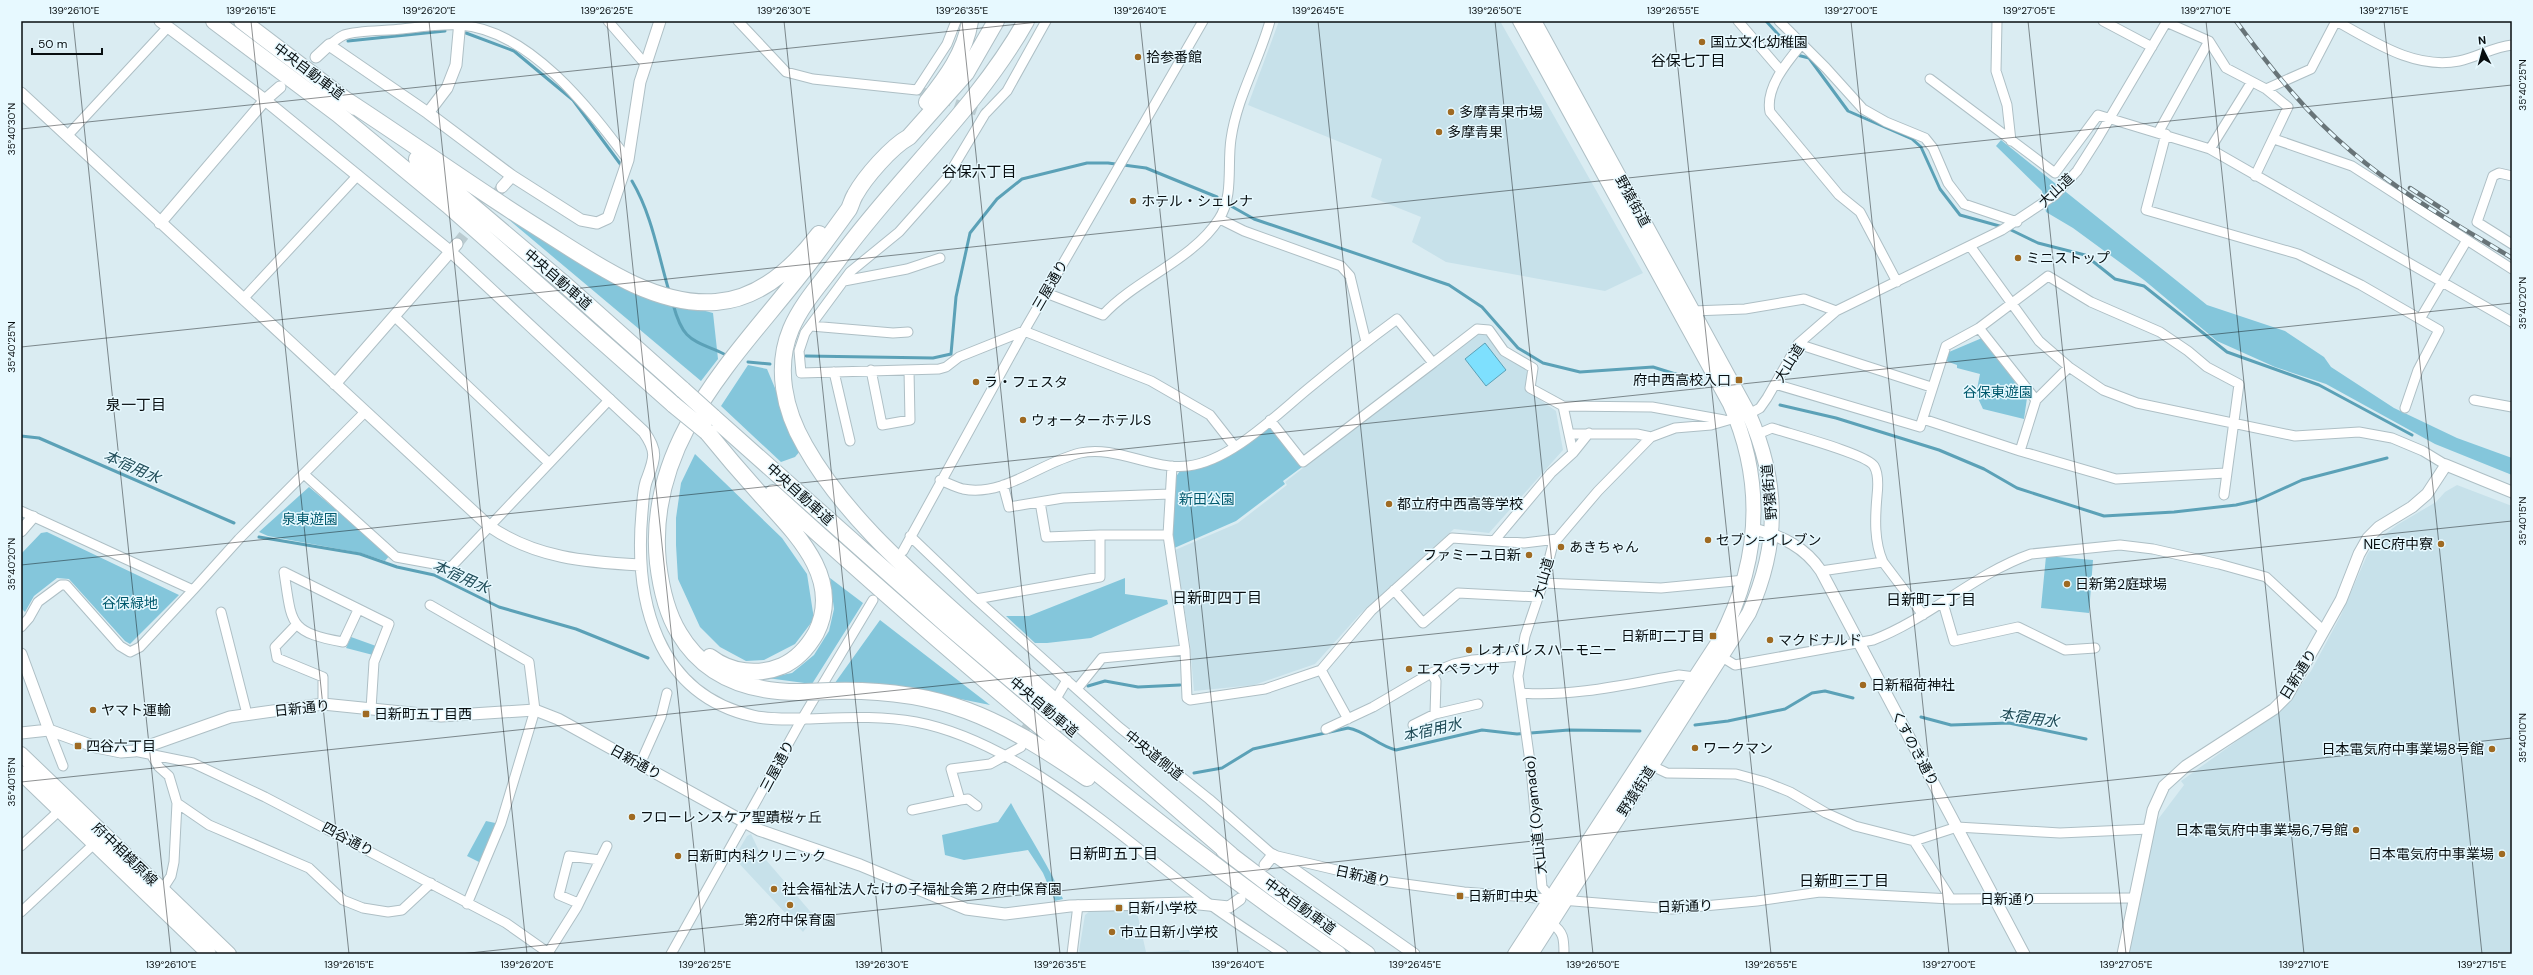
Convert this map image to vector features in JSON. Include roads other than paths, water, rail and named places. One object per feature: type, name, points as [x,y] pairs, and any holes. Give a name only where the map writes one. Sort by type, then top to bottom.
[{"type":"highway","name":"中央自動車道","points":[[214,21],[338,114],[448,204],[674,405],[707,432],[874,585],[1079,760],[1216,866],[1338,954]]},
{"type":"highway","name":"中央自動車道","points":[[242,21],[346,100],[476,207],[977,652],[1101,755],[1231,855],[1368,954]]},
{"type":"highway","points":[[900,142],[902,131],[954,65],[964,45],[970,21]]},
{"type":"highway","points":[[996,21],[966,73],[909,137],[900,142],[854,196],[850,206],[827,239],[726,366],[693,415],[670,464],[658,516],[657,555],[664,595],[672,622],[694,654],[714,671],[743,686],[772,691],[866,691],[910,694],[950,704],[992,720],[1038,745],[1216,866]]},
{"type":"highway","points":[[955,118],[970,87],[1007,21]]},
{"type":"highway","points":[[1026,21],[993,74],[856,234],[803,307],[786,342],[782,370],[786,398],[805,446],[842,500],[930,590],[1101,744],[1231,855]]},
{"type":"highway","points":[[346,100],[490,198],[577,252],[640,286],[679,300],[717,302],[745,296],[762,288],[785,271],[817,236],[843,202],[854,196]]},
{"type":"highway","points":[[707,432],[802,540],[820,576],[823,605],[816,631],[799,655],[782,666],[769,670],[739,671],[725,666],[704,652],[684,625],[671,593],[667,575],[665,534],[669,500],[677,468],[685,450],[701,419],[726,381],[768,327],[829,257],[856,234]]},
{"type":"main road","name":"野猿街道","points":[[1520,21],[1718,380],[1737,418],[1758,434],[1770,475],[1772,504],[1768,562],[1749,613],[1531,954]]},
{"type":"main road","name":"野猿街道","points":[[1515,954],[1729,623],[1745,580],[1754,529],[1752,480],[1737,418],[1693,311],[1534,21]]},
{"type":"main road","name":"府中相模原線","points":[[21,754],[230,954]]},
{"type":"main road","name":"府中相模原線","points":[[23,779],[60,810],[209,954]]},
{"type":"street","points":[[608,21],[646,65]]},
{"type":"street","points":[[329,45],[428,113],[512,176],[581,220],[597,223],[608,218],[628,160],[640,82],[660,21]]},
{"type":"street","points":[[738,21],[786,72],[813,79],[917,90],[947,44],[956,21]]},
{"type":"street","points":[[1046,21],[1007,91],[985,114],[946,179],[899,232],[850,272],[805,333],[799,350],[801,373],[909,370],[946,367],[959,357],[1024,331],[1152,381],[1210,415],[1235,447]]},
{"type":"street","name":"三屋通り","points":[[902,551],[940,480],[1117,167],[1203,21]]},
{"type":"street","points":[[1046,294],[1103,315],[1118,298],[1199,241],[1220,219],[1227,197],[1231,139],[1240,99],[1270,21]]},
{"type":"street","points":[[1738,21],[1781,71]]},
{"type":"street","points":[[1779,21],[1797,50],[1826,68],[1863,109],[1886,122],[1925,138],[1933,148],[1948,183],[1964,204],[2009,226]]},
{"type":"street","points":[[1997,21],[1996,71],[2006,100],[2011,141]]},
{"type":"street","points":[[2102,21],[2152,46]]},
{"type":"street","points":[[2266,90],[2311,69],[2336,21],[2401,56],[2420,60],[2458,61],[2498,46],[2512,45]]},
{"type":"street","points":[[2166,22],[2209,41],[2226,68],[2266,90],[2288,107],[2256,176]]},
{"type":"street","name":"大山道","points":[[1526,733],[1518,676],[1520,656],[1543,583],[1553,544],[1598,491],[1652,437],[1675,428],[1711,425],[1737,418],[1760,408],[1798,344],[1836,312],[2009,226],[2055,195],[2068,182],[2110,119],[2166,22]]},
{"type":"street","points":[[316,57],[329,45],[344,35],[460,23],[490,32],[520,47],[562,79],[591,111],[628,160]]},
{"type":"street","points":[[428,113],[447,88],[454,71],[460,23]]},
{"type":"street","points":[[68,135],[164,24],[265,100],[358,175],[454,248],[644,432],[654,450],[655,460],[646,484],[643,501],[640,566],[642,588],[655,636],[665,655],[683,678],[702,695],[753,716],[802,719],[881,717],[917,722],[959,735],[1007,756],[1083,806],[1209,904],[1283,954]]},
{"type":"street","points":[[2209,41],[2162,132],[2146,210],[2298,254],[2361,285],[2440,330],[2418,370],[2405,408]]},
{"type":"street","points":[[1797,50],[1781,71],[1768,104],[1770,112],[1839,195],[1860,212],[1897,282]]},
{"type":"street","points":[[1930,80],[2055,173],[2098,115],[2162,132],[2210,148],[2256,176],[2512,322]]},
{"type":"street","points":[[2210,148],[2251,83]]},
{"type":"street","points":[[160,223],[265,100],[280,87]]},
{"type":"street","points":[[21,93],[68,135],[160,223],[490,526],[506,538],[545,554],[580,561],[640,566]]},
{"type":"street","points":[[2274,139],[2352,166],[2512,269]]},
{"type":"street","points":[[2512,176],[2500,173],[2493,176],[2477,222],[2512,244]]},
{"type":"street","points":[[243,299],[358,175]]},
{"type":"street","points":[[502,188],[512,176]]},
{"type":"street","points":[[1220,219],[1244,231],[1341,266],[1350,276],[1366,342]]},
{"type":"street","points":[[2420,319],[2466,240]]},
{"type":"street","points":[[1970,246],[2039,341],[2069,367],[2103,390],[2137,403],[2295,436],[2359,432],[2392,438],[2423,451],[2446,465],[2512,492]]},
{"type":"street","points":[[335,384],[454,248]]},
{"type":"street","points":[[844,280],[906,269],[940,258]]},
{"type":"street","points":[[1775,384],[1920,427],[1931,388],[1946,346],[1979,328],[2048,276],[2091,302],[2160,332],[2188,351],[2207,367],[2239,384],[2224,494]]},
{"type":"street","points":[[1693,311],[1745,310],[1804,299],[1836,312]]},
{"type":"street","points":[[394,316],[548,462]]},
{"type":"street","points":[[940,480],[962,488],[988,490],[1082,453],[1107,452],[1172,466],[1204,463],[1235,447],[1397,319],[1433,363]]},
{"type":"street","points":[[811,326],[893,333],[908,332]]},
{"type":"street","points":[[1979,328],[2036,400]]},
{"type":"street","points":[[1270,420],[1303,462],[1477,329],[1489,330],[1504,351],[1533,368],[1530,388],[1563,406],[1652,407],[1737,418]]},
{"type":"street","points":[[1798,344],[1931,388]]},
{"type":"street","points":[[2020,451],[2036,400],[2069,367]]},
{"type":"street","points":[[871,370],[882,425],[910,420],[909,370]]},
{"type":"street","points":[[834,372],[850,441]]},
{"type":"street","points":[[305,475],[396,557],[451,567],[548,462],[610,398]]},
{"type":"street","points":[[2474,400],[2512,408]]},
{"type":"street","points":[[1563,406],[1573,453]]},
{"type":"street","points":[[21,627],[29,618],[38,602],[61,584],[66,585],[120,646],[130,652],[140,647],[239,539],[305,475],[366,412]]},
{"type":"street","points":[[1923,419],[2020,451],[2116,479],[2226,473]]},
{"type":"street","points":[[1758,434],[1772,428],[1852,453],[1871,462],[1875,467],[1878,483],[1876,529],[1883,562],[1923,615]]},
{"type":"street","points":[[1494,542],[1551,473],[1573,453],[1589,433]]},
{"type":"street","points":[[1570,434],[1637,434],[1652,437]]},
{"type":"street","name":"日新通り","points":[[1273,855],[1384,881],[1464,892],[1672,908],[1757,901],[1820,892],[1952,899],[2134,898],[2156,801],[2167,782],[2186,766],[2282,702],[2346,591],[2359,554],[2368,538],[2379,527],[2412,507],[2427,494],[2446,465]]},
{"type":"street","points":[[1172,466],[1168,535],[1185,650],[1187,698],[1190,700],[1265,689],[1322,670],[1371,611],[1452,538],[1524,543],[1557,539]]},
{"type":"street","points":[[1003,485],[1009,507],[1063,498],[1170,494]]},
{"type":"street","points":[[1040,502],[1046,537],[1168,535]]},
{"type":"street","points":[[21,511],[193,590]]},
{"type":"street","points":[[21,531],[33,516]]},
{"type":"street","name":"くすのき通り","points":[[1754,529],[1771,533],[1790,542],[1807,554],[1821,571],[2024,954]]},
{"type":"street","points":[[976,599],[1100,577],[1100,535]]},
{"type":"street","name":"中央道側道","points":[[910,536],[976,599],[1077,689],[1273,855],[1414,954]]},
{"type":"street","points":[[1722,657],[1735,665],[1859,643],[1891,633],[1943,603],[1986,574],[2031,554],[2120,545],[2161,551],[2266,577],[2324,631]]},
{"type":"street","points":[[1821,571],[1883,562]]},
{"type":"street","points":[[358,610],[343,642],[307,634],[296,624],[290,607],[284,572],[358,610],[389,624],[374,662],[371,709]]},
{"type":"street","points":[[1543,583],[1661,588],[1745,580]]},
{"type":"street","points":[[1394,590],[1423,623],[1458,593],[1538,597]]},
{"type":"street","name":"三屋通り","points":[[671,954],[745,824],[802,719],[873,600]]},
{"type":"street","points":[[1943,603],[1954,641],[2018,627],[2065,650],[2095,648]]},
{"type":"street","points":[[430,605],[529,662],[534,710],[501,823],[467,904]]},
{"type":"street","points":[[221,612],[247,714]]},
{"type":"street","points":[[296,624],[274,647],[277,658],[322,677],[323,704]]},
{"type":"street","points":[[1077,689],[1102,658],[1185,650]]},
{"type":"street","points":[[21,654],[63,766]]},
{"type":"street","points":[[1326,729],[1348,719],[1431,673],[1473,660],[1520,656]]},
{"type":"street","points":[[1322,670],[1348,719]]},
{"type":"street","points":[[1431,673],[1436,682],[1435,714]]},
{"type":"street","points":[[1521,693],[1542,695],[1577,693],[1679,675],[1695,677]]},
{"type":"street","points":[[1056,695],[1067,680]]},
{"type":"street","points":[[640,764],[661,717],[667,693]]},
{"type":"street","name":"日新通り","points":[[21,733],[49,730],[108,750],[134,751],[230,717],[323,704],[455,716],[534,710],[558,719],[745,824],[860,865],[966,909],[1005,914],[1078,905],[1209,904],[1229,907],[1240,899]]},
{"type":"street","points":[[1413,725],[1435,714],[1478,704]]},
{"type":"street","name":"大山道 (Oyamado)","points":[[1526,733],[1542,887],[1551,898]]},
{"type":"street","points":[[960,800],[951,769],[990,764],[1007,756],[1017,744]]},
{"type":"street","name":"四谷通り","points":[[134,751],[152,756],[182,760],[203,767],[319,823],[467,904],[506,923],[549,953]]},
{"type":"street","points":[[152,756],[159,767],[169,776],[178,803],[174,862],[171,876],[162,890]]},
{"type":"street","points":[[1652,766],[1667,773],[1736,774],[1766,782],[1790,792],[1826,813],[1855,826],[1914,841],[1956,827],[2060,833],[2149,829]]},
{"type":"street","points":[[912,810],[968,799],[977,806]]},
{"type":"street","points":[[178,803],[209,826],[309,868],[342,900],[363,908],[388,912],[402,910],[431,883]]},
{"type":"street","points":[[21,846],[60,810]]},
{"type":"street","points":[[1914,841],[1952,899]]},
{"type":"street","points":[[21,912],[94,844]]},
{"type":"street","points":[[549,953],[578,903],[607,846]]},
{"type":"street","points":[[1265,865],[1273,855]]},
{"type":"street","points":[[578,903],[559,894],[569,856],[600,860]]},
{"type":"street","points":[[2123,954],[2134,898]]},
{"type":"street","points":[[1072,954],[1078,905]]},
{"type":"street","points":[[1551,923],[1561,929],[1564,935],[1564,954]]},
{"type":"waterway","points":[[1766,21],[1797,55],[1809,58],[1848,111],[1912,139],[1921,147],[1940,189],[1960,215],[2003,227]]},
{"type":"waterway","points":[[348,41],[445,31]]},
{"type":"waterway","points":[[466,33],[514,51],[573,100],[621,165]]},
{"type":"waterway","points":[[806,356],[933,358],[951,354],[956,297],[970,233],[997,199],[1022,179],[1087,163],[1108,163],[1146,168],[1217,197]]},
{"type":"waterway","points":[[632,181],[650,221],[669,291]]},
{"type":"waterway","points":[[1231,206],[1254,219],[1449,285],[1482,307],[1518,348],[1543,363],[1580,372],[1653,367],[1701,382]]},
{"type":"waterway","points":[[2009,229],[2038,243],[2085,255],[2115,279],[2144,286],[2227,352],[2319,385],[2412,435]]},
{"type":"waterway","points":[[673,304],[681,325],[690,337],[724,354]]},
{"type":"waterway","points":[[748,362],[770,364]]},
{"type":"waterway","points":[[1780,405],[1836,418],[1939,450],[1984,469],[2017,488],[2104,516],[2174,512],[2236,505],[2258,500],[2302,480],[2387,458]]},
{"type":"waterway","name":"本宿用水","points":[[21,436],[39,438],[234,523]]},
{"type":"waterway","name":"本宿用水","points":[[259,537],[360,554],[397,567],[434,575],[499,607],[576,629],[648,658]]},
{"type":"waterway","points":[[1088,686],[1105,681],[1138,687],[1180,685]]},
{"type":"waterway","name":"本宿用水","points":[[1695,725],[1728,721],[1785,709],[1812,693],[1825,691],[1853,698]]},
{"type":"waterway","name":"本宿用水","points":[[1921,717],[1951,725],[2009,723],[2086,739]]},
{"type":"waterway","name":"本宿用水","points":[[1194,773],[1222,768],[1253,749],[1348,728],[1361,732],[1383,745],[1396,750],[1482,730],[1517,734],[1569,730],[1640,731]]},
{"type":"tunnel","points":[[917,90],[985,114]]},
{"type":"tunnel","points":[[457,244],[502,187]]},
{"type":"tunnel","points":[[1014,742],[1035,717]]},
{"type":"railway","points":[[2236,21],[2305,107],[2352,152],[2390,182],[2512,258]]},
{"type":"railway","points":[[2410,188],[2447,212]]},
{"type":"place","name":"国立文化幼稚園","points":[[1702,42]]},
{"type":"place","name":"拾参番館","points":[[1138,57]]},
{"type":"place","name":"多摩青果市場","points":[[1451,112]]},
{"type":"place","name":"多摩青果","points":[[1439,132]]},
{"type":"place","name":"ホテル・シェレナ","points":[[1133,201]]},
{"type":"place","name":"ミニストップ","points":[[2018,258]]},
{"type":"place","name":"府中西高校入口","points":[[1739,380]]},
{"type":"place","name":"ラ・フェスタ","points":[[976,382]]},
{"type":"place","name":"ウォーターホテルS","points":[[1023,420]]},
{"type":"place","name":"都立府中西高等学校","points":[[1389,504]]},
{"type":"place","name":"セブン-イレブン","points":[[1708,540]]},
{"type":"place","name":"NEC府中寮","points":[[2441,544]]},
{"type":"place","name":"あきちゃん","points":[[1561,547]]},
{"type":"place","name":"ファミーユ日新","points":[[1529,555]]},
{"type":"place","name":"日新第2庭球場","points":[[2067,584]]},
{"type":"place","name":"日新町二丁目","points":[[1713,636]]},
{"type":"place","name":"マクドナルド","points":[[1770,640]]},
{"type":"place","name":"レオパレスハーモニー","points":[[1469,650]]},
{"type":"place","name":"エスペランサ","points":[[1409,669]]},
{"type":"place","name":"日新稲荷神社","points":[[1863,685]]},
{"type":"place","name":"ヤマト運輸","points":[[93,710]]},
{"type":"place","name":"日新町五丁目西","points":[[366,714]]},
{"type":"place","name":"四谷六丁目","points":[[78,746]]},
{"type":"place","name":"ワークマン","points":[[1695,748]]},
{"type":"place","name":"日本電気府中事業場8号館","points":[[2492,749]]},
{"type":"place","name":"フローレンスケア聖蹟桜ヶ丘","points":[[632,817]]},
{"type":"place","name":"日本電気府中事業場6,7号館","points":[[2356,830]]},
{"type":"place","name":"日本電気府中事業場","points":[[2502,854]]},
{"type":"place","name":"日新町内科クリニック","points":[[678,856]]},
{"type":"place","name":"社会福祉法人たけの子福祉会第２府中保育園","points":[[774,889]]},
{"type":"place","name":"日新町中央","points":[[1460,896]]},
{"type":"place","name":"第2府中保育園","points":[[790,905]]},
{"type":"place","name":"日新小学校","points":[[1119,908]]},
{"type":"place","name":"市立日新小学校","points":[[1112,932]]},
{"type":"district","name":"谷保七丁目","points":[[1688,61]]},
{"type":"district","name":"谷保六丁目","points":[[979,172]]},
{"type":"district","name":"泉一丁目","points":[[136,405]]},
{"type":"district","name":"日新町四丁目","points":[[1217,598]]},
{"type":"district","name":"日新町二丁目","points":[[1931,600]]},
{"type":"district","name":"日新町五丁目","points":[[1113,854]]},
{"type":"district","name":"日新町三丁目","points":[[1844,881]]},
{"type":"park label","name":"谷保東遊園","points":[[1998,392]]},
{"type":"park label","name":"新田公園","points":[[1207,499]]},
{"type":"park label","name":"泉東遊園","points":[[310,519]]},
{"type":"park label","name":"谷保緑地","points":[[130,603]]}]
